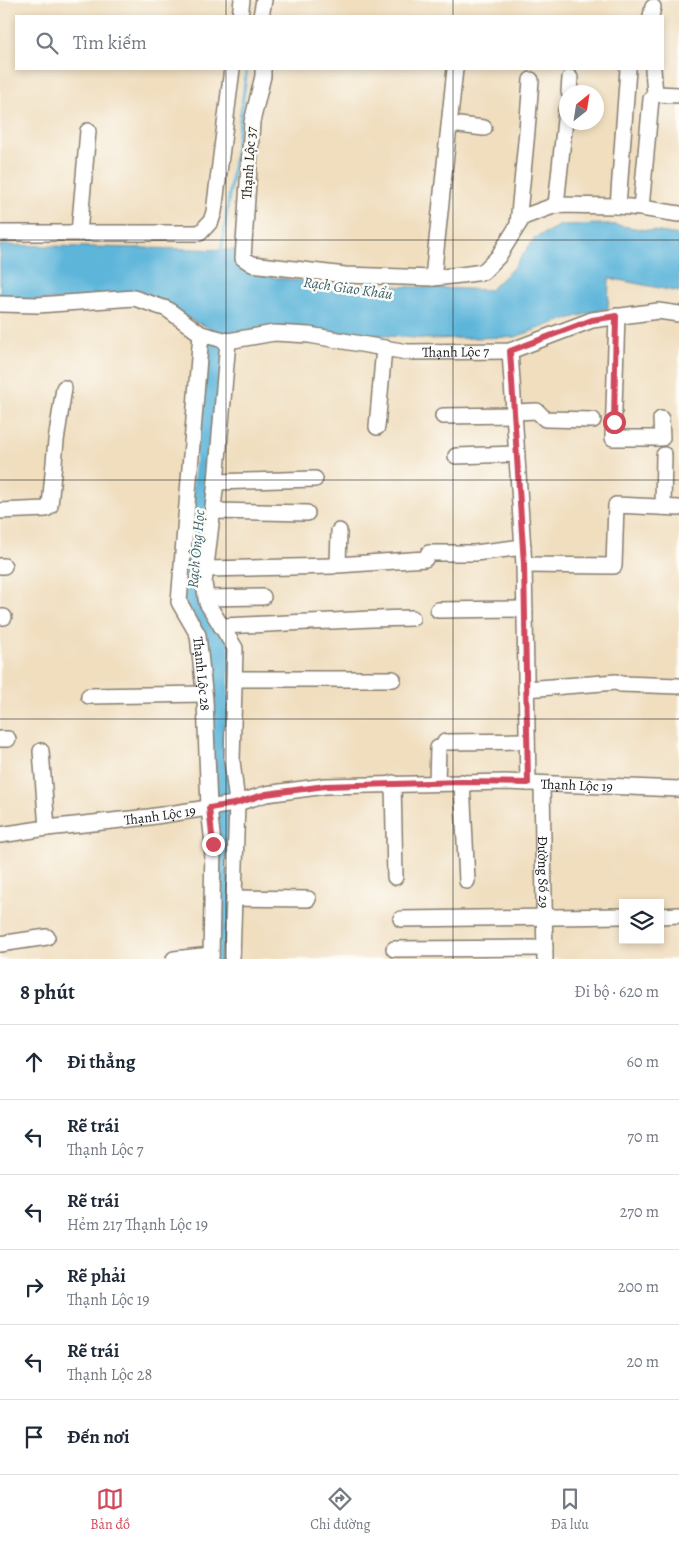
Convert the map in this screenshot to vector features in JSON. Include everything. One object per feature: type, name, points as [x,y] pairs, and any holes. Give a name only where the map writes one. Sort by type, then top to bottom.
[{"type":"street","points":[[240,15],[242,0]]},
{"type":"street","points":[[261,15],[264,0]]},
{"type":"street","points":[[0,233],[200,233],[211,221],[214,212],[232,70]]},
{"type":"street","name":"Thạnh Lộc 37","points":[[263,70],[252,122],[243,258],[252,264],[345,275],[433,278]]},
{"type":"street","points":[[455,70],[433,278],[483,272],[498,257],[522,217],[556,205],[618,206],[679,214]]},
{"type":"street","points":[[618,206],[628,70]]},
{"type":"street","points":[[642,208],[652,98],[655,94],[653,70]]},
{"type":"street","points":[[518,224],[528,131],[531,80]]},
{"type":"street","points":[[655,94],[679,95]]},
{"type":"street","points":[[450,124],[484,128]]},
{"type":"street","points":[[556,205],[564,130]]},
{"type":"street","points":[[79,233],[88,131]]},
{"type":"street","points":[[0,304],[38,304],[134,298],[167,310],[201,334],[228,340]]},
{"type":"street","name":"Thạnh Lộc 7","points":[[228,340],[274,333],[309,335],[407,352],[510,351],[592,320],[658,311],[679,314]]},
{"type":"street","points":[[616,316],[613,438],[662,438],[661,419]]},
{"type":"street","name":"Thạnh Lộc 28","points":[[201,334],[179,602],[198,635],[204,694],[213,844],[211,957]]},
{"type":"street","name":"Thạnh Lộc 28","points":[[228,340],[216,482],[204,584],[207,603],[236,648],[232,761],[235,803],[232,959]]},
{"type":"street","points":[[378,427],[384,348]]},
{"type":"street","name":"Đường Số 29","points":[[510,351],[521,412],[517,454],[524,564],[527,741],[535,783],[545,953]]},
{"type":"street","points":[[0,511],[46,509],[50,506],[56,441],[64,388]]},
{"type":"street","points":[[443,416],[537,412],[545,419],[593,420]]},
{"type":"street","points":[[456,456],[517,454]]},
{"type":"street","points":[[663,507],[664,455]]},
{"type":"street","points":[[216,482],[315,479]]},
{"type":"street","points":[[524,564],[614,566],[616,505],[679,508]]},
{"type":"street","points":[[213,511],[307,513]]},
{"type":"street","points":[[340,531],[338,565],[425,559],[429,554],[523,547]]},
{"type":"street","points":[[207,569],[333,566]]},
{"type":"street","points":[[206,598],[262,596]]},
{"type":"street","points":[[438,610],[525,609]]},
{"type":"street","points":[[221,626],[316,623],[344,619],[412,618]]},
{"type":"street","points":[[234,679],[394,679]]},
{"type":"street","points":[[526,688],[616,682],[621,684],[679,686]]},
{"type":"street","points":[[89,696],[204,694]]},
{"type":"street","points":[[437,782],[441,745],[527,741]]},
{"type":"street","points":[[40,751],[47,828]]},
{"type":"street","points":[[462,782],[467,880]]},
{"type":"street","name":"Thạnh Lộc 19","points":[[0,835],[47,828],[150,818],[212,808],[266,794],[325,786],[462,782],[679,789]]},
{"type":"street","points":[[393,783],[395,877]]},
{"type":"street","points":[[234,898],[308,899]]},
{"type":"street","points":[[664,916],[679,915]]},
{"type":"street","points":[[402,920],[619,916]]},
{"type":"street","points":[[0,944],[47,937]]},
{"type":"street","points":[[394,948],[545,953]]},
{"type":"street","points":[[174,959],[211,957]]},
{"type":"water","name":"Rạch Giao Khẩu","points":[[608,224],[679,235],[679,292],[609,278],[608,308],[557,322],[515,337],[428,339],[271,327],[225,334],[193,321],[154,300],[0,300],[0,245],[235,250],[238,266],[250,274],[315,283],[490,290],[514,267],[535,238],[561,225]]},
{"type":"waterway","points":[[221,254],[247,70]]},
{"type":"waterway","name":"Rạch Ông Học","points":[[218,318],[192,602],[220,646],[218,731],[223,819],[220,959]]},
{"type":"route","points":[[213,844],[209,808],[234,804],[266,794],[325,786],[393,783],[528,783],[524,564],[510,351],[592,320],[616,316],[614,422]]}]
